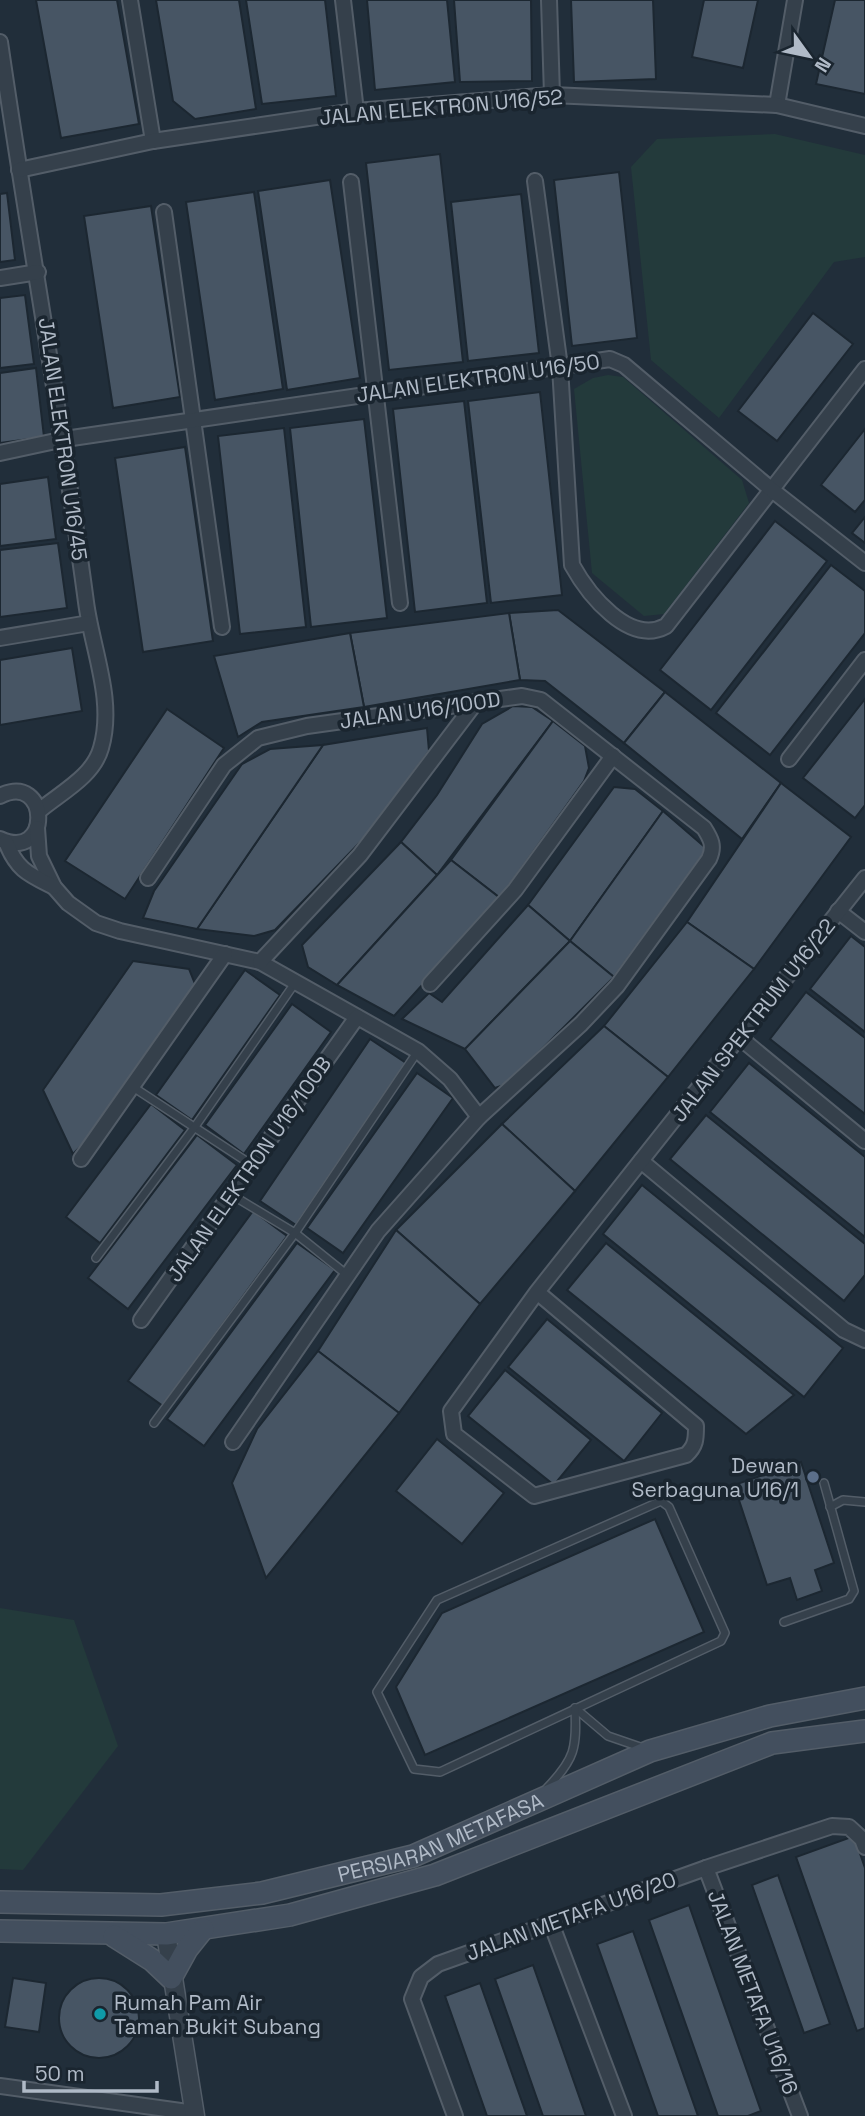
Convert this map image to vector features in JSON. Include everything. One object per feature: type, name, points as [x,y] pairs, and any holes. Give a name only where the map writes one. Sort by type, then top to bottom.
[{"type":"main road","name":"PERSIARAN METAFASA","points":[[0,1902],[162,1905],[262,1893],[413,1857],[650,1751],[770,1716],[865,1699]]},
{"type":"main road","name":"PERSIARAN METAFASA","points":[[0,1931],[166,1934],[290,1915],[435,1875],[772,1743],[865,1731]]},
{"type":"main road","points":[[125,1905],[157,1919],[166,1934]]},
{"type":"main road","points":[[112,1935],[152,1960],[171,1978],[187,1949],[203,1929]]},
{"type":"street","points":[[130,0],[153,141]]},
{"type":"street","points":[[343,0],[356,111]]},
{"type":"street","points":[[549,0],[552,95]]},
{"type":"street","points":[[776,105],[794,0]]},
{"type":"street","name":"JALAN ELEKTRON U16/45","points":[[0,42],[4,96],[38,272],[65,439],[89,622],[103,686],[101,749],[69,789],[39,811]]},
{"type":"street","name":"JALAN ELEKTRON U16/52","points":[[19,170],[153,141],[356,111],[552,95],[776,105],[865,126]]},
{"type":"street","points":[[535,181],[560,367],[572,565],[586,591],[628,626],[648,633],[666,626],[865,369]]},
{"type":"street","points":[[351,182],[400,603]]},
{"type":"street","points":[[164,212],[222,627]]},
{"type":"street","points":[[0,278],[38,272]]},
{"type":"street","name":"JALAN ELEKTRON U16/50","points":[[0,453],[65,439],[192,420],[618,361],[772,490],[865,563]]},
{"type":"street","points":[[0,638],[89,622]]},
{"type":"street","points":[[789,759],[865,660]]},
{"type":"street","name":"JALAN U16/100D","points":[[148,878],[224,765],[258,738],[307,726],[476,702],[522,696],[541,700],[704,828],[712,840],[713,851],[617,986],[581,1024],[479,1117]]},
{"type":"street","points":[[260,962],[360,855],[476,702]]},
{"type":"street","points":[[430,984],[514,890],[613,756]]},
{"type":"street","points":[[0,796],[15,791],[23,793],[36,803],[39,811],[39,856],[54,887],[68,903],[96,923],[120,932],[260,962],[418,1051],[450,1079],[479,1117],[377,1231],[233,1441]]},
{"type":"street","points":[[37,828],[27,839],[3,840],[14,862],[26,873],[54,887]]},
{"type":"street","name":"JALAN SPEKTRUM U16/22","points":[[537,1292],[696,1426],[696,1440],[692,1449],[685,1455],[534,1496],[454,1434],[451,1411],[537,1292],[865,878]]},
{"type":"street","points":[[838,911],[865,932]]},
{"type":"street","points":[[81,1159],[225,954]]},
{"type":"street","name":"JALAN ELEKTRON U16/100B","points":[[141,1320],[357,1017]]},
{"type":"street","points":[[739,1037],[865,1141]]},
{"type":"street","points":[[641,1161],[844,1330],[865,1340]]},
{"type":"street","name":"JALAN METAFA U16/20","points":[[455,2116],[412,1999],[421,1977],[438,1964],[832,1826],[849,1827],[863,1843]]},
{"type":"street","name":"JALAN METAFA U16/16","points":[[706,1868],[800,2116]]},
{"type":"street","points":[[551,1923],[624,2116]]},
{"type":"street","points":[[0,2086],[195,2114],[166,1934]]},
{"type":"lane","points":[[96,1258],[194,1128],[296,982]]},
{"type":"lane","points":[[154,1423],[295,1233],[418,1051]]},
{"type":"lane","points":[[133,1087],[253,1165]]},
{"type":"lane","points":[[232,1195],[295,1233],[346,1274]]},
{"type":"lane","points":[[784,1622],[849,1599],[854,1591],[824,1483]]},
{"type":"lane","points":[[831,1507],[843,1500],[865,1502]]},
{"type":"lane","points":[[661,1501],[669,1507],[725,1633],[722,1641],[575,1708],[440,1772],[414,1769],[377,1692],[438,1600],[661,1501]]},
{"type":"lane","points":[[575,1708],[608,1736],[650,1751]]},
{"type":"lane","points":[[532,1803],[564,1770],[577,1745],[575,1708]]},
{"type":"green space","points":[[775,134],[865,155],[865,257],[834,262],[719,418],[651,360],[631,167],[657,139]]},
{"type":"green space","points":[[608,375],[623,377],[742,480],[749,503],[664,614],[644,616],[592,573],[574,389],[593,378]]},
{"type":"green space","points":[[0,1608],[74,1620],[118,1746],[23,1870],[0,1869]]},
{"type":"building","points":[[36,0],[117,0],[139,124],[61,138]]},
{"type":"building","points":[[156,0],[239,0],[256,109],[195,119],[173,101]]},
{"type":"building","points":[[246,0],[325,0],[336,96],[262,104]]},
{"type":"building","points":[[367,0],[447,0],[455,82],[375,90]]},
{"type":"building","points":[[454,0],[531,0],[532,81],[460,82]]},
{"type":"building","points":[[571,0],[653,0],[656,79],[574,82]]},
{"type":"building","points":[[704,0],[758,0],[743,68],[692,57]]},
{"type":"building","points":[[835,0],[865,0],[865,94],[816,84]]},
{"type":"building","points":[[440,154],[463,362],[389,370],[366,163]]},
{"type":"building","points":[[619,172],[637,338],[572,346],[554,180]]},
{"type":"building","points":[[330,180],[360,378],[287,390],[258,191]]},
{"type":"building","points":[[254,192],[283,389],[215,400],[186,202]]},
{"type":"building","points":[[7,193],[15,260],[0,262],[0,194]]},
{"type":"building","points":[[521,194],[539,353],[468,361],[451,202]]},
{"type":"building","points":[[151,206],[180,397],[113,408],[84,216]]},
{"type":"building","points":[[25,295],[34,364],[0,368],[0,298]]},
{"type":"building","points":[[813,313],[853,344],[777,441],[738,411]]},
{"type":"building","points":[[36,368],[44,437],[0,443],[0,373]]},
{"type":"building","points":[[540,392],[562,595],[491,603],[468,401]]},
{"type":"building","points":[[464,401],[487,603],[415,612],[393,409]]},
{"type":"building","points":[[364,419],[387,618],[311,627],[290,428]]},
{"type":"building","points":[[284,428],[306,627],[240,634],[218,436]]},
{"type":"building","points":[[865,429],[865,500],[855,512],[821,485]]},
{"type":"building","points":[[185,447],[213,641],[143,652],[115,458]]},
{"type":"building","points":[[48,477],[56,539],[0,546],[0,484]]},
{"type":"building","points":[[865,517],[865,543],[852,533]]},
{"type":"building","points":[[775,521],[827,561],[711,710],[660,670]]},
{"type":"building","points":[[58,543],[67,608],[0,617],[0,550]]},
{"type":"building","points":[[831,565],[865,591],[865,633],[770,755],[716,713]]},
{"type":"building","points":[[558,610],[665,692],[624,743],[545,681],[520,680],[509,613]]},
{"type":"building","points":[[509,613],[520,680],[364,707],[350,633]]},
{"type":"building","points":[[350,633],[364,707],[262,722],[238,737],[214,656]]},
{"type":"building","points":[[72,648],[82,711],[0,725],[0,660]]},
{"type":"building","points":[[665,692],[781,783],[742,839],[624,743]]},
{"type":"building","points":[[865,699],[865,805],[855,818],[803,778]]},
{"type":"building","points":[[513,706],[532,707],[553,721],[437,875],[401,842],[437,795],[482,724]]},
{"type":"building","points":[[167,709],[224,748],[125,899],[65,861]]},
{"type":"building","points":[[553,721],[585,746],[589,768],[584,781],[500,898],[451,860]]},
{"type":"building","points":[[427,728],[429,751],[369,833],[275,930],[254,936],[197,929],[323,745]]},
{"type":"building","points":[[323,745],[197,929],[143,918],[154,891],[242,764],[270,749]]},
{"type":"building","points":[[781,783],[851,837],[754,969],[687,922]]},
{"type":"building","points":[[614,787],[635,789],[663,811],[570,941],[528,905]]},
{"type":"building","points":[[663,811],[707,849],[614,977],[570,941]]},
{"type":"building","points":[[401,842],[437,875],[337,985],[308,967],[302,945]]},
{"type":"building","points":[[451,860],[500,898],[394,1016],[337,985]]},
{"type":"building","points":[[528,905],[570,941],[465,1049],[402,1019],[429,993],[442,1002]]},
{"type":"building","points":[[687,922],[754,969],[668,1077],[604,1026]]},
{"type":"building","points":[[851,936],[865,947],[865,1032],[810,989]]},
{"type":"building","points":[[570,941],[614,977],[507,1084],[495,1088],[465,1049]]},
{"type":"building","points":[[133,961],[189,969],[197,989],[91,1136],[73,1154],[43,1090]]},
{"type":"building","points":[[245,970],[280,995],[192,1120],[156,1095]]},
{"type":"building","points":[[806,992],[865,1038],[865,1114],[770,1039]]},
{"type":"building","points":[[292,1004],[331,1032],[244,1154],[205,1125]]},
{"type":"building","points":[[604,1026],[668,1077],[575,1191],[502,1124]]},
{"type":"building","points":[[370,1039],[406,1063],[296,1225],[260,1201]]},
{"type":"building","points":[[749,1063],[865,1157],[865,1237],[710,1112]]},
{"type":"building","points":[[417,1073],[453,1098],[343,1253],[307,1228]]},
{"type":"building","points":[[151,1104],[185,1130],[100,1243],[66,1217]]},
{"type":"building","points":[[706,1115],[865,1244],[865,1275],[844,1301],[670,1159]]},
{"type":"building","points":[[502,1124],[575,1191],[480,1304],[396,1230]]},
{"type":"building","points":[[197,1135],[237,1165],[128,1309],[88,1278]]},
{"type":"building","points":[[642,1185],[843,1348],[804,1397],[603,1234]]},
{"type":"building","points":[[253,1211],[287,1236],[163,1406],[128,1381]]},
{"type":"building","points":[[396,1230],[480,1304],[399,1413],[318,1351]]},
{"type":"building","points":[[297,1243],[335,1270],[204,1446],[167,1419]]},
{"type":"building","points":[[606,1243],[794,1395],[746,1434],[567,1290]]},
{"type":"building","points":[[547,1319],[662,1413],[624,1461],[508,1367]]},
{"type":"building","points":[[318,1351],[399,1413],[266,1578],[232,1483],[257,1429]]},
{"type":"building","points":[[505,1370],[591,1440],[554,1485],[468,1416]]},
{"type":"building","points":[[437,1439],[504,1493],[462,1544],[396,1491]]},
{"type":"building","points":[[801,1462],[834,1563],[815,1570],[822,1591],[797,1600],[790,1578],[767,1585],[734,1485]]},
{"type":"building","points":[[655,1519],[704,1632],[425,1755],[396,1687],[442,1613]]},
{"type":"building","points":[[854,1836],[865,1868],[865,2028],[857,2031],[796,1857]]},
{"type":"building","points":[[778,1875],[830,2024],[804,2033],[752,1885]]},
{"type":"building","points":[[689,1905],[761,2111],[748,2116],[718,2116],[649,1920]]},
{"type":"building","points":[[633,1931],[698,2116],[658,2116],[597,1944]]},
{"type":"building","points":[[533,1965],[586,2116],[543,2116],[495,1979]]},
{"type":"building","points":[[13,1978],[46,1983],[39,2032],[5,2027]]},
{"type":"building","name":"Rumah Pam Air Taman Bukit Subang","points":[[91,1978],[107,1978],[121,1984],[133,1996],[139,2010],[139,2026],[133,2040],[121,2052],[107,2058],[91,2058],[77,2052],[65,2040],[59,2026],[59,2010],[65,1996],[77,1984]]},
{"type":"building","points":[[480,1983],[527,2116],[487,2116],[445,1996]]},
{"type":"place","name":"Dewan Serbaguna U16/1","points":[[813,1477]]},
{"type":"place","name":"Rumah Pam Air Taman Bukit Subang","points":[[100,2014]]}]
